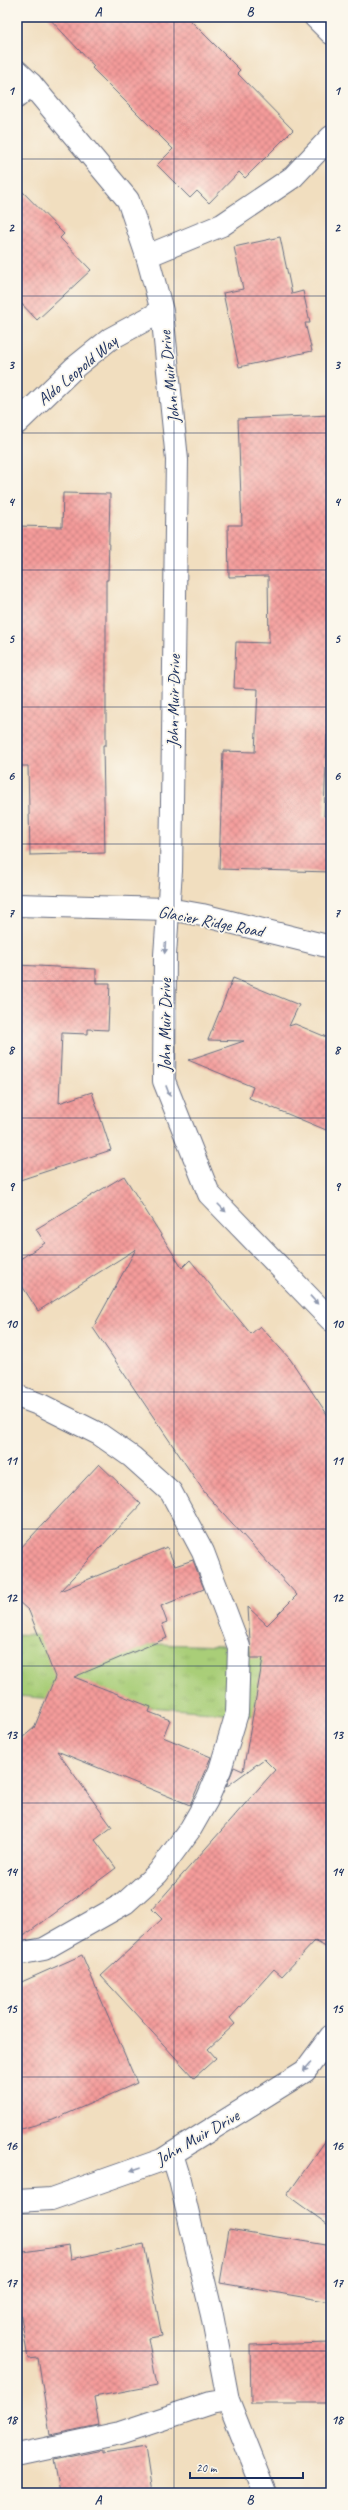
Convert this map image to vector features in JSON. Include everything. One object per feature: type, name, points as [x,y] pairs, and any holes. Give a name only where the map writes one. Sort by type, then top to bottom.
[{"type":"street","points":[[316,17],[331,32]]},
{"type":"street","name":"John Muir Drive","points":[[22,84],[128,200],[147,256],[162,311],[177,460],[171,871],[165,955],[164,1082],[209,1194],[331,1320]]},
{"type":"street","points":[[147,256],[222,225],[293,177],[331,137]]},
{"type":"street","name":"Aldo Leopold Way","points":[[17,423],[75,367],[110,339],[162,311]]},
{"type":"street","name":"Glacier Ridge Road","points":[[17,905],[168,909],[202,915],[331,947]]},
{"type":"street","points":[[17,1396],[41,1405],[99,1434],[132,1457],[171,1492],[203,1552],[239,1647],[237,1713],[220,1770],[207,1800],[186,1835],[158,1873],[125,1903],[44,1949],[17,1954]]},
{"type":"street","name":"John Muir Drive","points":[[17,2201],[51,2199],[162,2160],[305,2071],[331,2036]]},
{"type":"street","points":[[172,2154],[180,2180],[212,2315],[228,2400],[265,2493]]},
{"type":"street","points":[[17,2455],[120,2433],[210,2403],[228,2400]]},
{"type":"green space","points":[[17,1634],[156,1644],[331,1649],[331,1722],[17,1696]]},
{"type":"building","points":[[48,17],[187,17],[240,70],[237,73],[293,130],[245,178],[239,172],[209,203],[197,191],[190,198],[157,165],[173,149],[92,68],[94,66]]},
{"type":"building","points":[[17,186],[64,234],[60,238],[91,270],[37,320],[17,299]]},
{"type":"building","points":[[280,237],[292,294],[303,291],[310,323],[305,323],[312,351],[239,367],[223,293],[243,289],[234,247]]},
{"type":"building","points":[[331,415],[331,735],[327,735],[324,816],[331,817],[331,872],[219,869],[223,751],[255,752],[258,689],[234,688],[236,642],[269,643],[268,576],[229,577],[228,525],[242,525],[238,419]]},
{"type":"building","points":[[63,493],[110,494],[108,580],[106,580],[106,745],[103,745],[105,853],[30,855],[28,766],[17,766],[17,526],[62,527]]},
{"type":"building","points":[[17,965],[96,969],[96,983],[110,983],[108,1030],[88,1029],[88,1034],[62,1033],[59,1103],[92,1092],[111,1150],[17,1181]]},
{"type":"building","points":[[233,978],[299,1005],[289,1026],[295,1024],[331,1039],[331,1132],[249,1098],[253,1087],[188,1060],[244,1041],[208,1040]]},
{"type":"building","points":[[124,1176],[182,1268],[190,1260],[251,1334],[260,1326],[290,1359],[331,1420],[331,1950],[315,1941],[282,1976],[274,1969],[230,2018],[235,2024],[208,2049],[216,2058],[194,2078],[101,1976],[162,1919],[152,1909],[275,1770],[264,1759],[226,1787],[234,1767],[243,1771],[263,1658],[251,1658],[248,1607],[267,1625],[297,1595],[205,1493],[93,1328],[136,1249],[38,1311],[17,1278],[17,1261],[45,1243],[36,1229]]},
{"type":"building","points":[[99,1464],[141,1504],[60,1591],[167,1547],[175,1566],[193,1560],[204,1589],[161,1606],[167,1622],[162,1624],[167,1638],[74,1677],[151,1707],[149,1712],[170,1720],[163,1737],[211,1757],[190,1805],[57,1751],[112,1827],[95,1840],[116,1868],[17,1941],[17,1742],[34,1728],[55,1677],[29,1611],[17,1600],[17,1552]]},
{"type":"building","points":[[82,1955],[137,2083],[53,2120],[17,2130],[17,1984]]},
{"type":"building","points":[[331,2133],[331,2227],[287,2195]]},
{"type":"building","points":[[229,2229],[331,2246],[331,2302],[220,2283]]},
{"type":"building","points":[[144,2244],[162,2336],[148,2338],[157,2385],[94,2397],[99,2425],[50,2435],[38,2358],[28,2359],[17,2293],[17,2253],[69,2245],[71,2259]]},
{"type":"building","points":[[331,2343],[331,2403],[251,2403],[250,2345]]},
{"type":"building","points":[[145,2446],[152,2493],[60,2493],[54,2460],[103,2450],[103,2453]]}]
